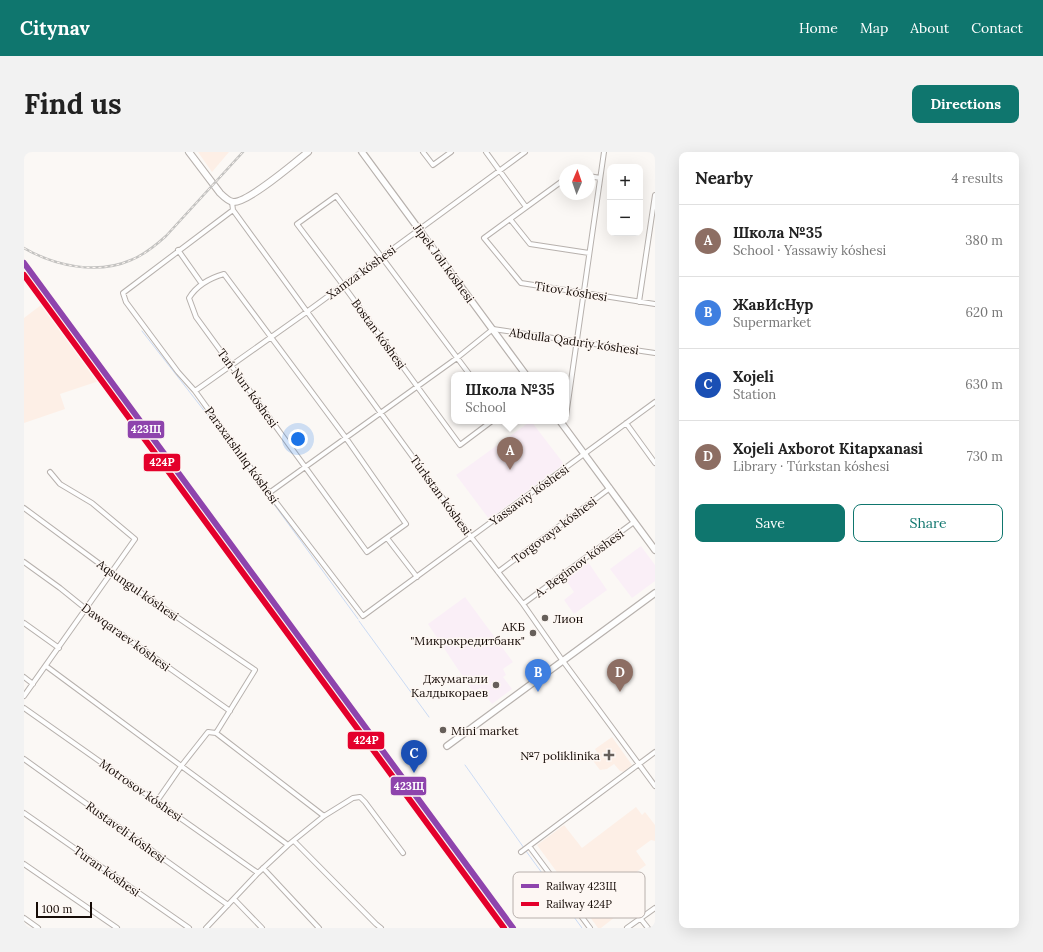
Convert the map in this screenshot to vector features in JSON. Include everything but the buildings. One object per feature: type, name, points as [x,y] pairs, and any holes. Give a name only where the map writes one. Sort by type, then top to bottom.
[{"type":"main road","points":[[189,152],[225,199],[232,202],[247,198],[308,152]]},
{"type":"street","name":"Jipek Jolı kóshesi","points":[[362,152],[524,372]]},
{"type":"street","points":[[423,152],[432,165],[451,152]]},
{"type":"street","points":[[486,152],[526,207]]},
{"type":"street","name":"Xamza kóshesi","points":[[195,391],[420,230],[525,152]]},
{"type":"street","points":[[569,394],[604,152]]},
{"type":"street","points":[[595,177],[600,178]]},
{"type":"street","points":[[559,183],[510,219],[530,244],[589,253]]},
{"type":"street","points":[[639,302],[655,195]]},
{"type":"street","name":"Bostan kóshesi","points":[[382,257],[336,196],[297,224],[460,445],[488,424]]},
{"type":"street","name":"Túrkstan kóshesi","points":[[232,202],[233,210],[308,311],[471,537],[523,604],[655,786]]},
{"type":"street","points":[[233,210],[178,250],[202,284],[224,274],[346,438],[406,524],[387,538],[417,577]]},
{"type":"street","name":"Titov kóshesi","points":[[510,219],[484,238],[521,283],[583,294],[655,304]]},
{"type":"street","name":"Paraxatshılıq kóshesi","points":[[178,250],[123,293],[126,302],[178,372],[195,391],[363,616]]},
{"type":"street","points":[[382,257],[468,372]]},
{"type":"street","name":"Tań Nurı kóshesi","points":[[202,284],[189,298],[196,317],[367,552],[387,538]]},
{"type":"street","points":[[270,493],[457,358],[493,330]]},
{"type":"street","name":"Abdulla Qadıriy kóshesi","points":[[493,330],[655,353]]},
{"type":"street","name":"Yassawiy kóshesi","points":[[363,616],[655,402]]},
{"type":"street","points":[[626,423],[655,463]]},
{"type":"street","points":[[562,424],[655,550]]},
{"type":"street","points":[[24,696],[112,573],[134,539],[92,503],[60,484],[50,472]]},
{"type":"street","name":"Torgovaya kóshesi","points":[[498,572],[610,488]]},
{"type":"street","name":"Aqsungul kóshesi","points":[[24,508],[112,573],[255,670],[230,711]]},
{"type":"street","name":"A. Begimov kóshesi","points":[[523,604],[634,522]]},
{"type":"street","name":"Dawqaraev kóshesi","points":[[24,562],[86,609],[230,711]]},
{"type":"street","points":[[447,746],[655,593]]},
{"type":"street","points":[[24,623],[58,648]]},
{"type":"street","points":[[46,666],[182,765],[288,845]]},
{"type":"street","points":[[24,677],[33,684]]},
{"type":"street","name":"Motrosov kóshesi","points":[[24,708],[258,873]]},
{"type":"street","points":[[216,733],[230,711]]},
{"type":"street","points":[[156,801],[208,732],[216,733],[324,816]]},
{"type":"street","points":[[521,852],[655,752]]},
{"type":"street","name":"Rustaveli kóshesi","points":[[24,759],[228,905]]},
{"type":"street","points":[[206,928],[258,873],[288,845],[324,816],[353,798],[360,797],[365,802],[403,853]]},
{"type":"street","name":"Turan kóshesi","points":[[24,813],[189,928]]},
{"type":"street","points":[[294,841],[376,924],[382,928]]},
{"type":"street","points":[[530,846],[549,872]]},
{"type":"street","points":[[24,864],[117,928]]},
{"type":"street","points":[[263,868],[319,928]]},
{"type":"street","points":[[234,899],[262,928]]},
{"type":"street","points":[[645,915],[655,908]]},
{"type":"street","points":[[24,918],[38,928]]},
{"type":"street","points":[[583,918],[590,928]]},
{"type":"street","points":[[627,928],[640,918],[648,928]]},
{"type":"street","points":[[30,923],[32,928]]},
{"type":"street","points":[[372,928],[376,924]]},
{"type":"shaded area","points":[[198,152],[229,152],[212,172]]},
{"type":"shaded area","points":[[45,302],[61,326],[65,325],[99,381],[60,394],[65,409],[24,423],[24,318]]},
{"type":"shaded area","points":[[527,424],[533,424],[564,464],[489,519],[456,475]]},
{"type":"shaded area","points":[[641,546],[655,565],[655,581],[632,598],[610,569]]},
{"type":"shaded area","points":[[588,562],[607,590],[574,614],[564,600],[574,592],[565,579]]},
{"type":"shaded area","points":[[465,597],[513,662],[503,669],[506,675],[503,677],[512,689],[492,704],[480,688],[473,692],[428,624]]},
{"type":"shaded area","name":"№7 poliklinika","points":[[612,737],[632,765],[624,772],[620,771],[614,764],[607,769],[600,770],[591,758],[597,752],[595,749]]},
{"type":"shaded area","points":[[636,807],[642,815],[645,812],[655,825],[655,841],[651,840],[636,851],[646,865],[636,872],[557,872],[537,845],[564,825],[582,848]]},
{"type":"shaded area","points":[[591,918],[614,918],[601,928],[598,928]]},
{"type":"waterway","points":[[142,331],[224,436],[358,619]]},
{"type":"waterway","points":[[359,621],[429,717]]},
{"type":"waterway","points":[[465,765],[524,848]]},
{"type":"waterway","points":[[526,851],[541,872]]},
{"type":"waterway","points":[[575,918],[582,928]]},
{"type":"railway","points":[[24,248],[49,260],[63,264],[90,268],[118,265],[136,258],[149,250],[166,236],[243,152]]},
{"type":"railway","points":[[24,269],[126,408]]},
{"type":"rail line","name":"423Щ","points":[[24,263],[513,928]]},
{"type":"rail line","name":"424Р","points":[[24,275],[504,928]]},
{"type":"place","name":"Школа №35","points":[[510,470]]},
{"type":"place","name":"Лион","points":[[545,618]]},
{"type":"place","name":"АКБ \"Микрокредитбанк\"","points":[[533,633]]},
{"type":"place","name":"Джумагали Калдыкораев","points":[[496,685]]},
{"type":"place","name":"ЖавИсНур","points":[[538,692]]},
{"type":"place","name":"Xojeli Axborot Kitapxanasi","points":[[620,692]]},
{"type":"place","name":"Mini market","points":[[443,730]]},
{"type":"place","name":"№7 poliklinika","points":[[609,755]]},
{"type":"place","name":"Xojeli","points":[[414,773]]}]
